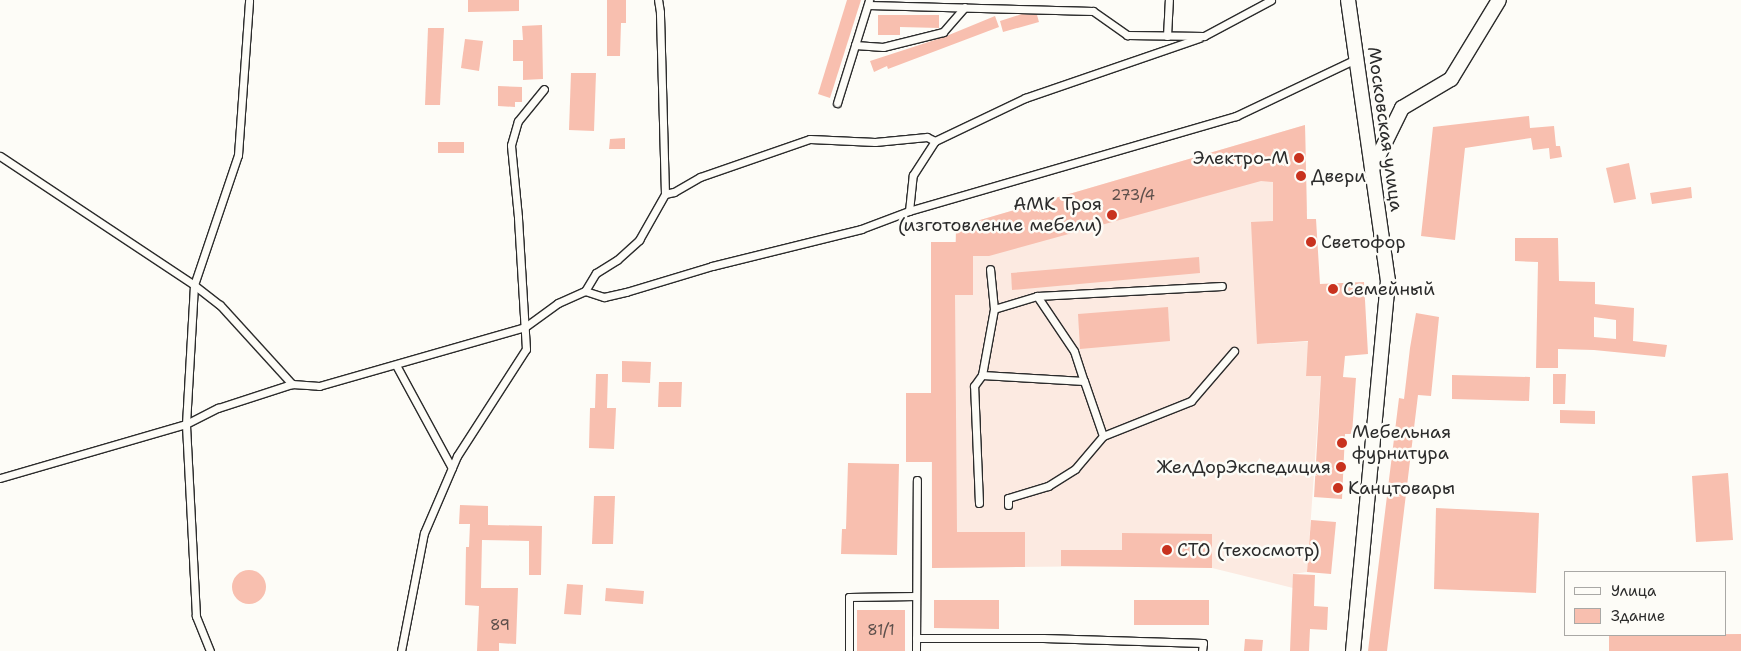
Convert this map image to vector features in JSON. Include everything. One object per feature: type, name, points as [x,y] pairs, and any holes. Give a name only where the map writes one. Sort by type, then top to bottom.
[{"type":"street","name":"Московская улица","points":[[1348,0],[1388,281],[1353,651]]},
{"type":"street","points":[[1372,169],[1402,108],[1451,78],[1499,0]]},
{"type":"lane","points":[[210,651],[196,616],[186,424],[194,285],[238,155],[249,0]]},
{"type":"lane","points":[[0,478],[186,424],[218,408],[292,384],[319,386],[525,327],[558,303],[585,291],[596,273],[617,260],[639,240],[665,194],[660,12],[658,0]]},
{"type":"lane","points":[[1167,36],[1169,0]]},
{"type":"lane","points":[[909,210],[913,175],[935,141],[1025,98],[1204,36],[1271,0]]},
{"type":"lane","points":[[837,103],[868,2],[1093,11],[1127,35],[1204,36]]},
{"type":"lane","points":[[855,45],[883,48],[943,32],[965,7]]},
{"type":"lane","points":[[585,291],[604,297],[712,266],[861,229],[909,210],[1236,116],[1357,59]]},
{"type":"lane","points":[[401,651],[424,534],[457,456],[526,349],[518,217],[511,144],[518,121],[544,89]]},
{"type":"lane","points":[[665,194],[674,192],[700,177],[810,138],[875,142],[927,137],[935,141]]},
{"type":"lane","points":[[0,156],[194,285],[220,305],[292,384]]},
{"type":"lane","points":[[979,503],[974,386],[982,375],[994,309],[990,269]]},
{"type":"lane","points":[[994,309],[1037,296],[1222,286]]},
{"type":"lane","points":[[1037,296],[1074,351],[1103,436]]},
{"type":"lane","points":[[1008,505],[1008,498],[1048,486],[1075,469],[1103,436],[1191,401],[1234,351]]},
{"type":"lane","points":[[396,365],[452,468]]},
{"type":"lane","points":[[982,375],[1084,380]]},
{"type":"lane","points":[[916,651],[918,480]]},
{"type":"lane","points":[[849,651],[849,597],[916,596]]},
{"type":"lane","points":[[916,638],[1043,638],[1203,644],[1202,651]]},
{"type":"shaded area","points":[[1305,125],[1307,211],[1274,212],[1275,221],[1257,344],[1323,341],[1307,358],[1306,375],[1321,376],[1307,572],[1293,574],[1293,588],[1212,568],[1116,566],[932,568],[931,242],[955,242],[956,227]]},
{"type":"building","points":[[468,0],[519,0],[519,11],[468,12]]},
{"type":"building","points":[[607,0],[626,0],[626,23],[621,23],[620,56],[607,56]]},
{"type":"building","points":[[847,0],[861,0],[830,98],[818,94]]},
{"type":"building","points":[[1022,14],[1037,15],[1039,22],[1003,32],[1000,21]]},
{"type":"building","points":[[878,15],[939,15],[939,28],[900,27],[900,35],[878,35]]},
{"type":"building","points":[[995,16],[999,27],[888,69],[887,66],[874,72],[870,61],[944,37]]},
{"type":"building","points":[[542,25],[543,79],[523,80],[523,61],[513,61],[513,40],[523,40],[522,26]]},
{"type":"building","points":[[428,28],[444,28],[440,105],[425,105]]},
{"type":"building","points":[[465,39],[483,41],[479,71],[461,68]]},
{"type":"building","points":[[571,73],[596,73],[594,131],[569,130]]},
{"type":"building","points":[[498,86],[522,87],[522,102],[515,102],[515,107],[498,106]]},
{"type":"building","points":[[1529,116],[1530,128],[1554,126],[1556,146],[1560,146],[1562,157],[1550,159],[1549,148],[1533,150],[1531,138],[1465,148],[1455,240],[1421,236],[1433,127]]},
{"type":"building","points":[[1305,125],[1307,219],[1316,219],[1320,284],[1364,282],[1368,354],[1345,356],[1343,377],[1356,378],[1352,434],[1345,434],[1342,499],[1314,497],[1321,376],[1306,376],[1308,341],[1257,344],[1251,222],[1273,221],[1273,182],[1261,181],[989,256],[973,256],[973,295],[955,295],[957,532],[1025,532],[1025,567],[932,568],[932,462],[906,462],[906,393],[931,393],[931,242],[956,242],[956,227]]},
{"type":"building","points":[[625,138],[625,149],[609,149],[610,139]]},
{"type":"building","points":[[438,142],[464,142],[464,153],[438,153]]},
{"type":"building","points":[[1629,163],[1636,199],[1614,203],[1606,168]]},
{"type":"building","points":[[1691,187],[1692,198],[1652,204],[1650,193]]},
{"type":"building","points":[[1515,238],[1558,238],[1559,281],[1595,282],[1595,304],[1634,308],[1633,341],[1667,345],[1665,357],[1594,350],[1558,349],[1558,368],[1536,368],[1538,262],[1515,261]],"holes":[[[1594,317],[1616,320],[1616,339],[1594,337]]]},
{"type":"building","points":[[1199,257],[1200,273],[1012,290],[1011,273]]},
{"type":"building","points":[[1168,307],[1170,341],[1080,349],[1078,314]]},
{"type":"building","points":[[1416,313],[1439,317],[1431,396],[1418,395],[1387,651],[1368,651],[1399,398],[1404,399]]},
{"type":"building","points":[[622,361],[651,362],[650,383],[622,382]]},
{"type":"building","points":[[596,374],[608,374],[607,408],[616,408],[614,449],[589,448],[590,408],[595,408]]},
{"type":"building","points":[[1553,374],[1566,374],[1565,404],[1553,404]]},
{"type":"building","points":[[1452,375],[1530,377],[1529,401],[1452,399]]},
{"type":"building","points":[[659,382],[682,382],[681,407],[658,407]]},
{"type":"building","points":[[1560,410],[1595,411],[1595,424],[1560,423]]},
{"type":"building","points":[[848,463],[899,464],[897,555],[841,554],[842,529],[846,529]]},
{"type":"building","points":[[1728,473],[1733,540],[1696,542],[1692,476]]},
{"type":"building","points":[[594,496],[615,496],[613,544],[592,544]]},
{"type":"building","points":[[460,505],[488,506],[488,525],[542,526],[541,575],[529,575],[529,541],[482,540],[481,588],[518,588],[516,644],[499,643],[499,651],[477,651],[479,606],[465,605],[466,547],[469,547],[470,524],[459,524]]},
{"type":"building","points":[[1436,508],[1539,513],[1536,593],[1434,589]]},
{"type":"building","points":[[1311,520],[1336,522],[1331,574],[1307,572]]},
{"type":"building","name":"СТО (техосмотр)","points":[[1122,533],[1212,534],[1212,568],[1061,566],[1061,550],[1122,550]]},
{"type":"building","points":[[249,570],[261,575],[266,587],[261,599],[249,604],[237,599],[232,587],[237,575]]},
{"type":"building","points":[[1293,574],[1315,575],[1314,606],[1328,607],[1327,630],[1310,629],[1309,651],[1290,651]]},
{"type":"building","points":[[567,584],[583,585],[581,615],[564,614]]},
{"type":"building","points":[[606,588],[644,591],[643,604],[605,601]]},
{"type":"building","points":[[934,600],[999,600],[999,629],[934,628]]},
{"type":"building","points":[[1134,600],[1209,600],[1209,625],[1134,625]]},
{"type":"building","points":[[857,610],[905,610],[905,651],[857,651]]},
{"type":"building","points":[[1726,634],[1741,634],[1741,651],[1609,651],[1609,636],[1726,636]]},
{"type":"building","points":[[1245,639],[1263,640],[1262,651],[1244,651]]},
{"type":"place","name":"Электро-М","points":[[1299,158]]},
{"type":"place","name":"Двери","points":[[1301,176]]},
{"type":"place","name":"АМК Троя (изготовление мебели)","points":[[1112,215]]},
{"type":"place","name":"Светофор","points":[[1311,242]]},
{"type":"place","name":"Семейный","points":[[1333,289]]},
{"type":"place","name":"Мебельная фурнитура","points":[[1342,443]]},
{"type":"place","name":"ЖелДорЭкспедиция","points":[[1341,467]]},
{"type":"place","name":"Канцтовары","points":[[1338,488]]},
{"type":"place","name":"СТО (техосмотр)","points":[[1167,550]]}]
